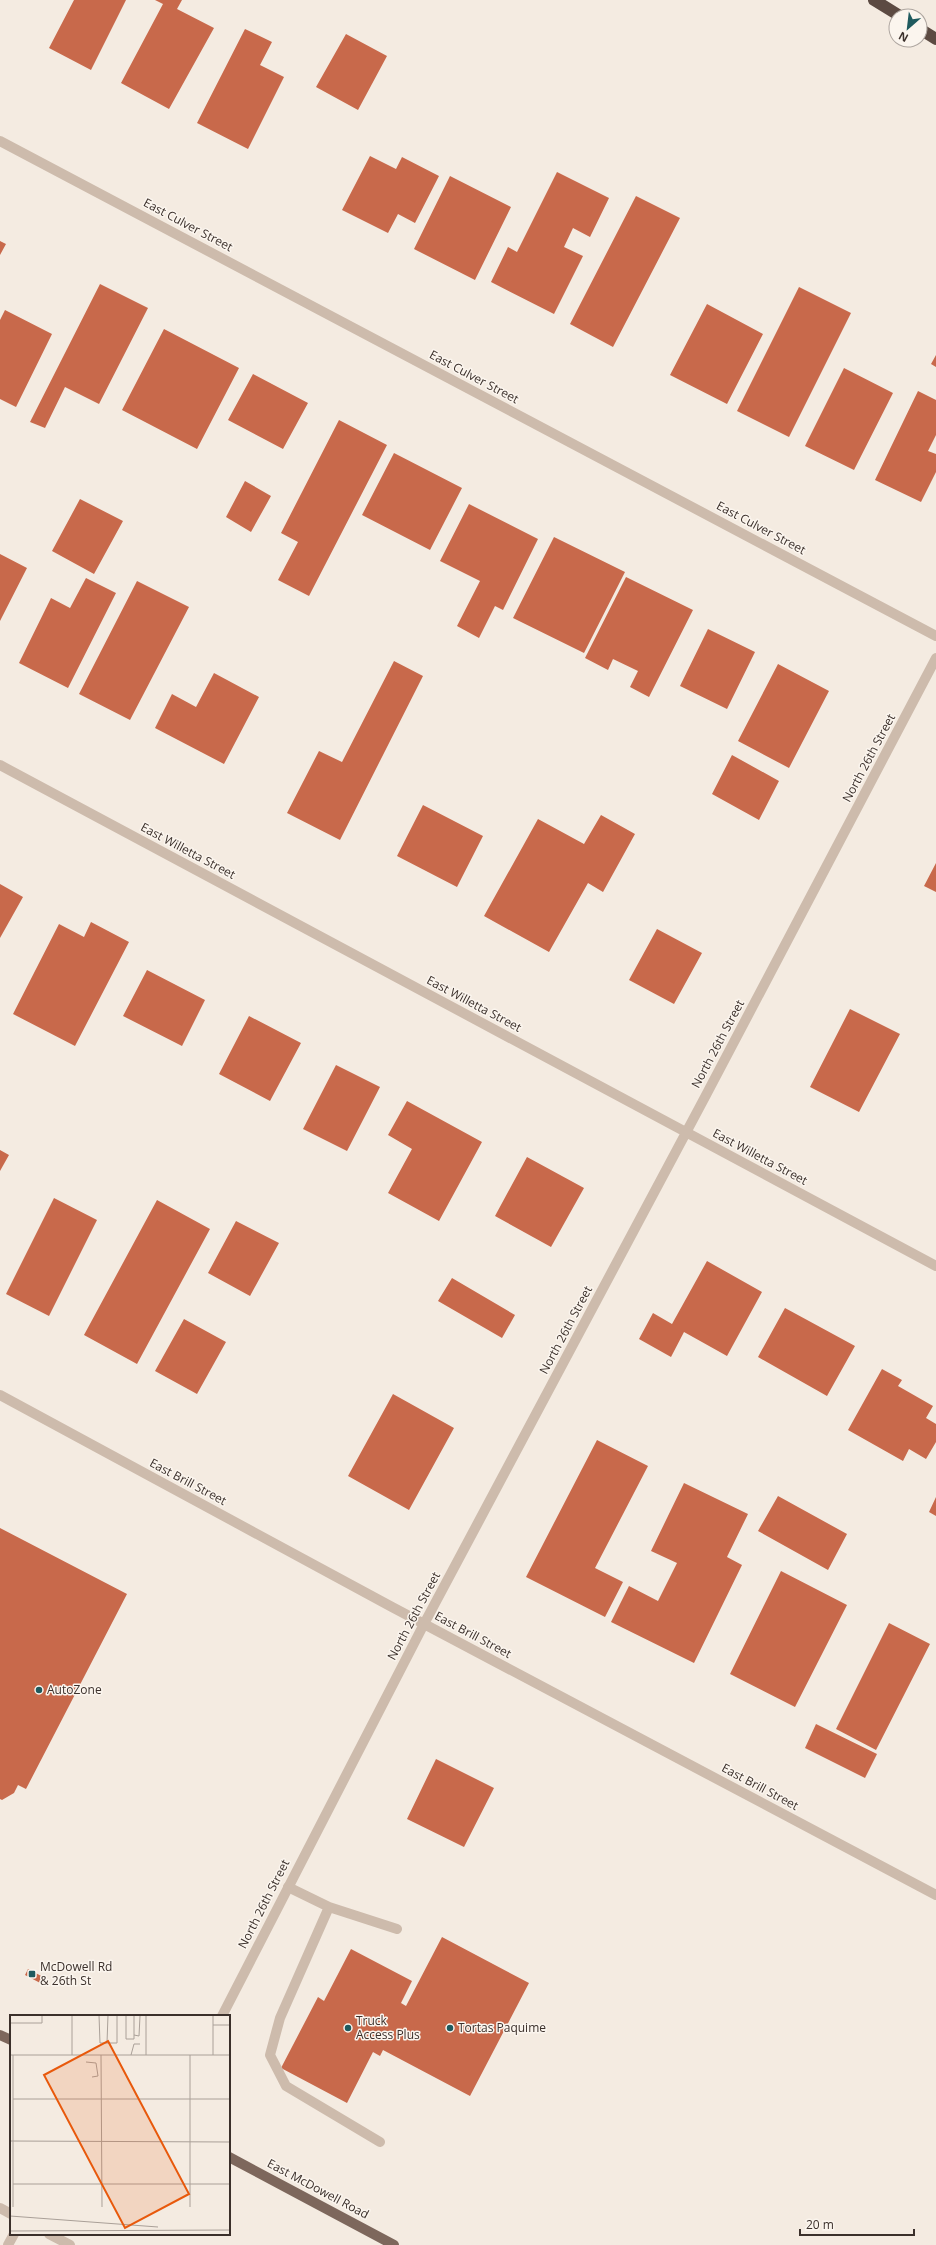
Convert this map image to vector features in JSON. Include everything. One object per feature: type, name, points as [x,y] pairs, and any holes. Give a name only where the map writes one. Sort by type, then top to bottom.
[{"type":"highway","points":[[874,0],[888,9]]},
{"type":"main road","points":[[0,2034],[10,2039]]},
{"type":"main road","name":"East McDowell Road","points":[[230,2158],[394,2245]]},
{"type":"street","name":"East Culver Street","points":[[0,141],[936,636]]},
{"type":"street","name":"North 26th Street","points":[[223,2015],[424,1624],[936,658]]},
{"type":"street","name":"East Willetta Street","points":[[0,765],[936,1266]]},
{"type":"street","name":"East Brill Street","points":[[0,1395],[424,1624],[936,1895]]},
{"type":"street","points":[[288,1887],[329,1907],[396,1930]]},
{"type":"street","points":[[329,1907],[280,2018],[270,2055],[286,2086],[380,2142]]},
{"type":"street","points":[[0,2208],[10,2213]]},
{"type":"street","points":[[8,2245],[13,2235]]},
{"type":"street","points":[[51,2235],[70,2245]]},
{"type":"building","points":[[74,0],[126,0],[91,70],[49,48]]},
{"type":"building","points":[[155,0],[182,0],[177,9],[214,28],[169,109],[121,83],[163,4]]},
{"type":"building","points":[[245,29],[272,42],[260,65],[284,77],[248,149],[197,123]]},
{"type":"building","points":[[346,34],[387,56],[358,110],[316,87]]},
{"type":"building","points":[[370,156],[396,169],[402,157],[439,176],[415,223],[398,214],[388,233],[342,210]]},
{"type":"building","points":[[557,172],[609,198],[590,237],[573,228],[564,247],[583,256],[554,314],[491,282],[508,247],[517,252]]},
{"type":"building","points":[[450,176],[511,207],[475,280],[414,249]]},
{"type":"building","points":[[636,196],[680,218],[613,347],[570,324]]},
{"type":"building","points":[[0,241],[6,244],[0,255]]},
{"type":"building","points":[[100,284],[148,308],[99,404],[65,387],[45,428],[30,422]]},
{"type":"building","points":[[799,287],[851,313],[789,437],[737,411]]},
{"type":"building","points":[[707,304],[763,334],[727,404],[670,375]]},
{"type":"building","points":[[5,310],[52,334],[16,407],[0,399],[0,320]]},
{"type":"building","points":[[164,329],[239,368],[197,449],[122,410]]},
{"type":"building","points":[[936,355],[936,367],[931,364]]},
{"type":"building","points":[[844,368],[893,393],[854,470],[805,446]]},
{"type":"building","points":[[253,374],[308,403],[283,449],[228,420]]},
{"type":"building","points":[[918,391],[936,400],[936,435],[928,451],[936,454],[936,472],[921,502],[875,480]]},
{"type":"building","points":[[339,420],[387,445],[309,596],[278,580],[298,542],[281,533]]},
{"type":"building","points":[[394,453],[462,488],[430,550],[362,515]]},
{"type":"building","points":[[245,481],[271,496],[251,532],[226,517]]},
{"type":"building","points":[[80,499],[123,521],[94,574],[52,551]]},
{"type":"building","points":[[469,504],[538,539],[503,610],[495,606],[479,638],[457,626],[480,581],[440,561]]},
{"type":"building","points":[[554,537],[625,572],[584,653],[513,618]]},
{"type":"building","points":[[0,554],[27,568],[0,621]]},
{"type":"building","points":[[626,577],[693,610],[649,697],[630,687],[638,671],[613,659],[608,670],[585,658]]},
{"type":"building","points":[[86,578],[116,593],[68,688],[19,663],[51,598],[70,608]]},
{"type":"building","points":[[137,581],[189,607],[130,720],[79,694]]},
{"type":"building","points":[[708,629],[755,652],[727,709],[680,686]]},
{"type":"building","points":[[394,661],[423,676],[340,840],[287,813],[319,751],[342,762]]},
{"type":"building","points":[[778,664],[829,691],[789,768],[738,741]]},
{"type":"building","points":[[214,673],[259,697],[224,764],[155,728],[172,694],[196,707]]},
{"type":"building","points":[[732,755],[779,781],[759,820],[712,794]]},
{"type":"building","points":[[423,805],[483,836],[457,887],[397,856]]},
{"type":"building","points":[[601,815],[635,834],[603,892],[588,883],[549,952],[484,916],[538,819],[584,844]]},
{"type":"building","points":[[936,863],[936,892],[924,886]]},
{"type":"building","points":[[0,884],[23,897],[0,938]]},
{"type":"building","points":[[91,922],[129,942],[75,1046],[13,1014],[59,924],[84,937]]},
{"type":"building","points":[[657,929],[702,953],[674,1004],[629,980]]},
{"type":"building","points":[[147,970],[205,1000],[182,1046],[123,1016]]},
{"type":"building","points":[[850,1009],[900,1034],[859,1112],[810,1087]]},
{"type":"building","points":[[249,1016],[301,1043],[270,1101],[219,1074]]},
{"type":"building","points":[[336,1065],[380,1087],[347,1151],[303,1129]]},
{"type":"building","points":[[407,1101],[482,1142],[439,1221],[388,1193],[412,1149],[388,1135]]},
{"type":"building","points":[[0,1150],[9,1155],[0,1171]]},
{"type":"building","points":[[527,1157],[584,1188],[551,1247],[495,1216]]},
{"type":"building","points":[[54,1198],[97,1220],[49,1316],[6,1294]]},
{"type":"building","points":[[157,1200],[210,1229],[137,1364],[84,1335]]},
{"type":"building","points":[[236,1221],[279,1243],[250,1296],[208,1273]]},
{"type":"building","points":[[707,1261],[762,1292],[727,1356],[684,1332],[671,1357],[639,1339],[653,1313],[672,1324]]},
{"type":"building","points":[[452,1278],[515,1315],[502,1338],[438,1301]]},
{"type":"building","points":[[785,1308],[855,1346],[827,1396],[758,1357]]},
{"type":"building","points":[[184,1319],[226,1342],[197,1394],[155,1371]]},
{"type":"building","points":[[882,1369],[902,1380],[898,1386],[933,1406],[926,1418],[936,1424],[936,1442],[926,1459],[909,1449],[903,1461],[848,1430]]},
{"type":"building","points":[[393,1394],[454,1428],[409,1510],[348,1476]]},
{"type":"building","points":[[597,1440],[648,1466],[595,1568],[623,1582],[605,1617],[526,1577]]},
{"type":"building","points":[[684,1483],[748,1514],[727,1557],[742,1565],[694,1663],[611,1622],[629,1586],[658,1601],[677,1563],[651,1551]]},
{"type":"building","points":[[778,1496],[847,1534],[828,1570],[758,1531]]},
{"type":"building","points":[[936,1497],[936,1516],[929,1512]]},
{"type":"building","name":"AutoZone","points":[[0,1528],[127,1594],[26,1789],[18,1785],[14,1793],[2,1800],[0,1799]]},
{"type":"building","points":[[781,1571],[847,1605],[795,1707],[730,1674]]},
{"type":"building","points":[[889,1623],[930,1644],[876,1750],[836,1729]]},
{"type":"building","points":[[816,1724],[877,1754],[865,1778],[805,1748]]},
{"type":"building","points":[[436,1759],[494,1788],[464,1847],[407,1819]]},
{"type":"building","points":[[442,1937],[529,1983],[470,2096],[383,2050],[380,2056],[373,2052],[347,2103],[281,2068],[318,1997],[324,2001],[351,1949],[412,1981],[401,2003],[406,2006]]},
{"type":"building","points":[[28,1969],[47,1979],[44,1985],[25,1975]]},
{"type":"place","name":"AutoZone","points":[[39,1690]]},
{"type":"place","name":"McDowell Rd & 26th St","points":[[32,1974]]},
{"type":"place","name":"Truck Access Plus","points":[[348,2028]]},
{"type":"place","name":"Tortas Paquime","points":[[450,2028]]}]
